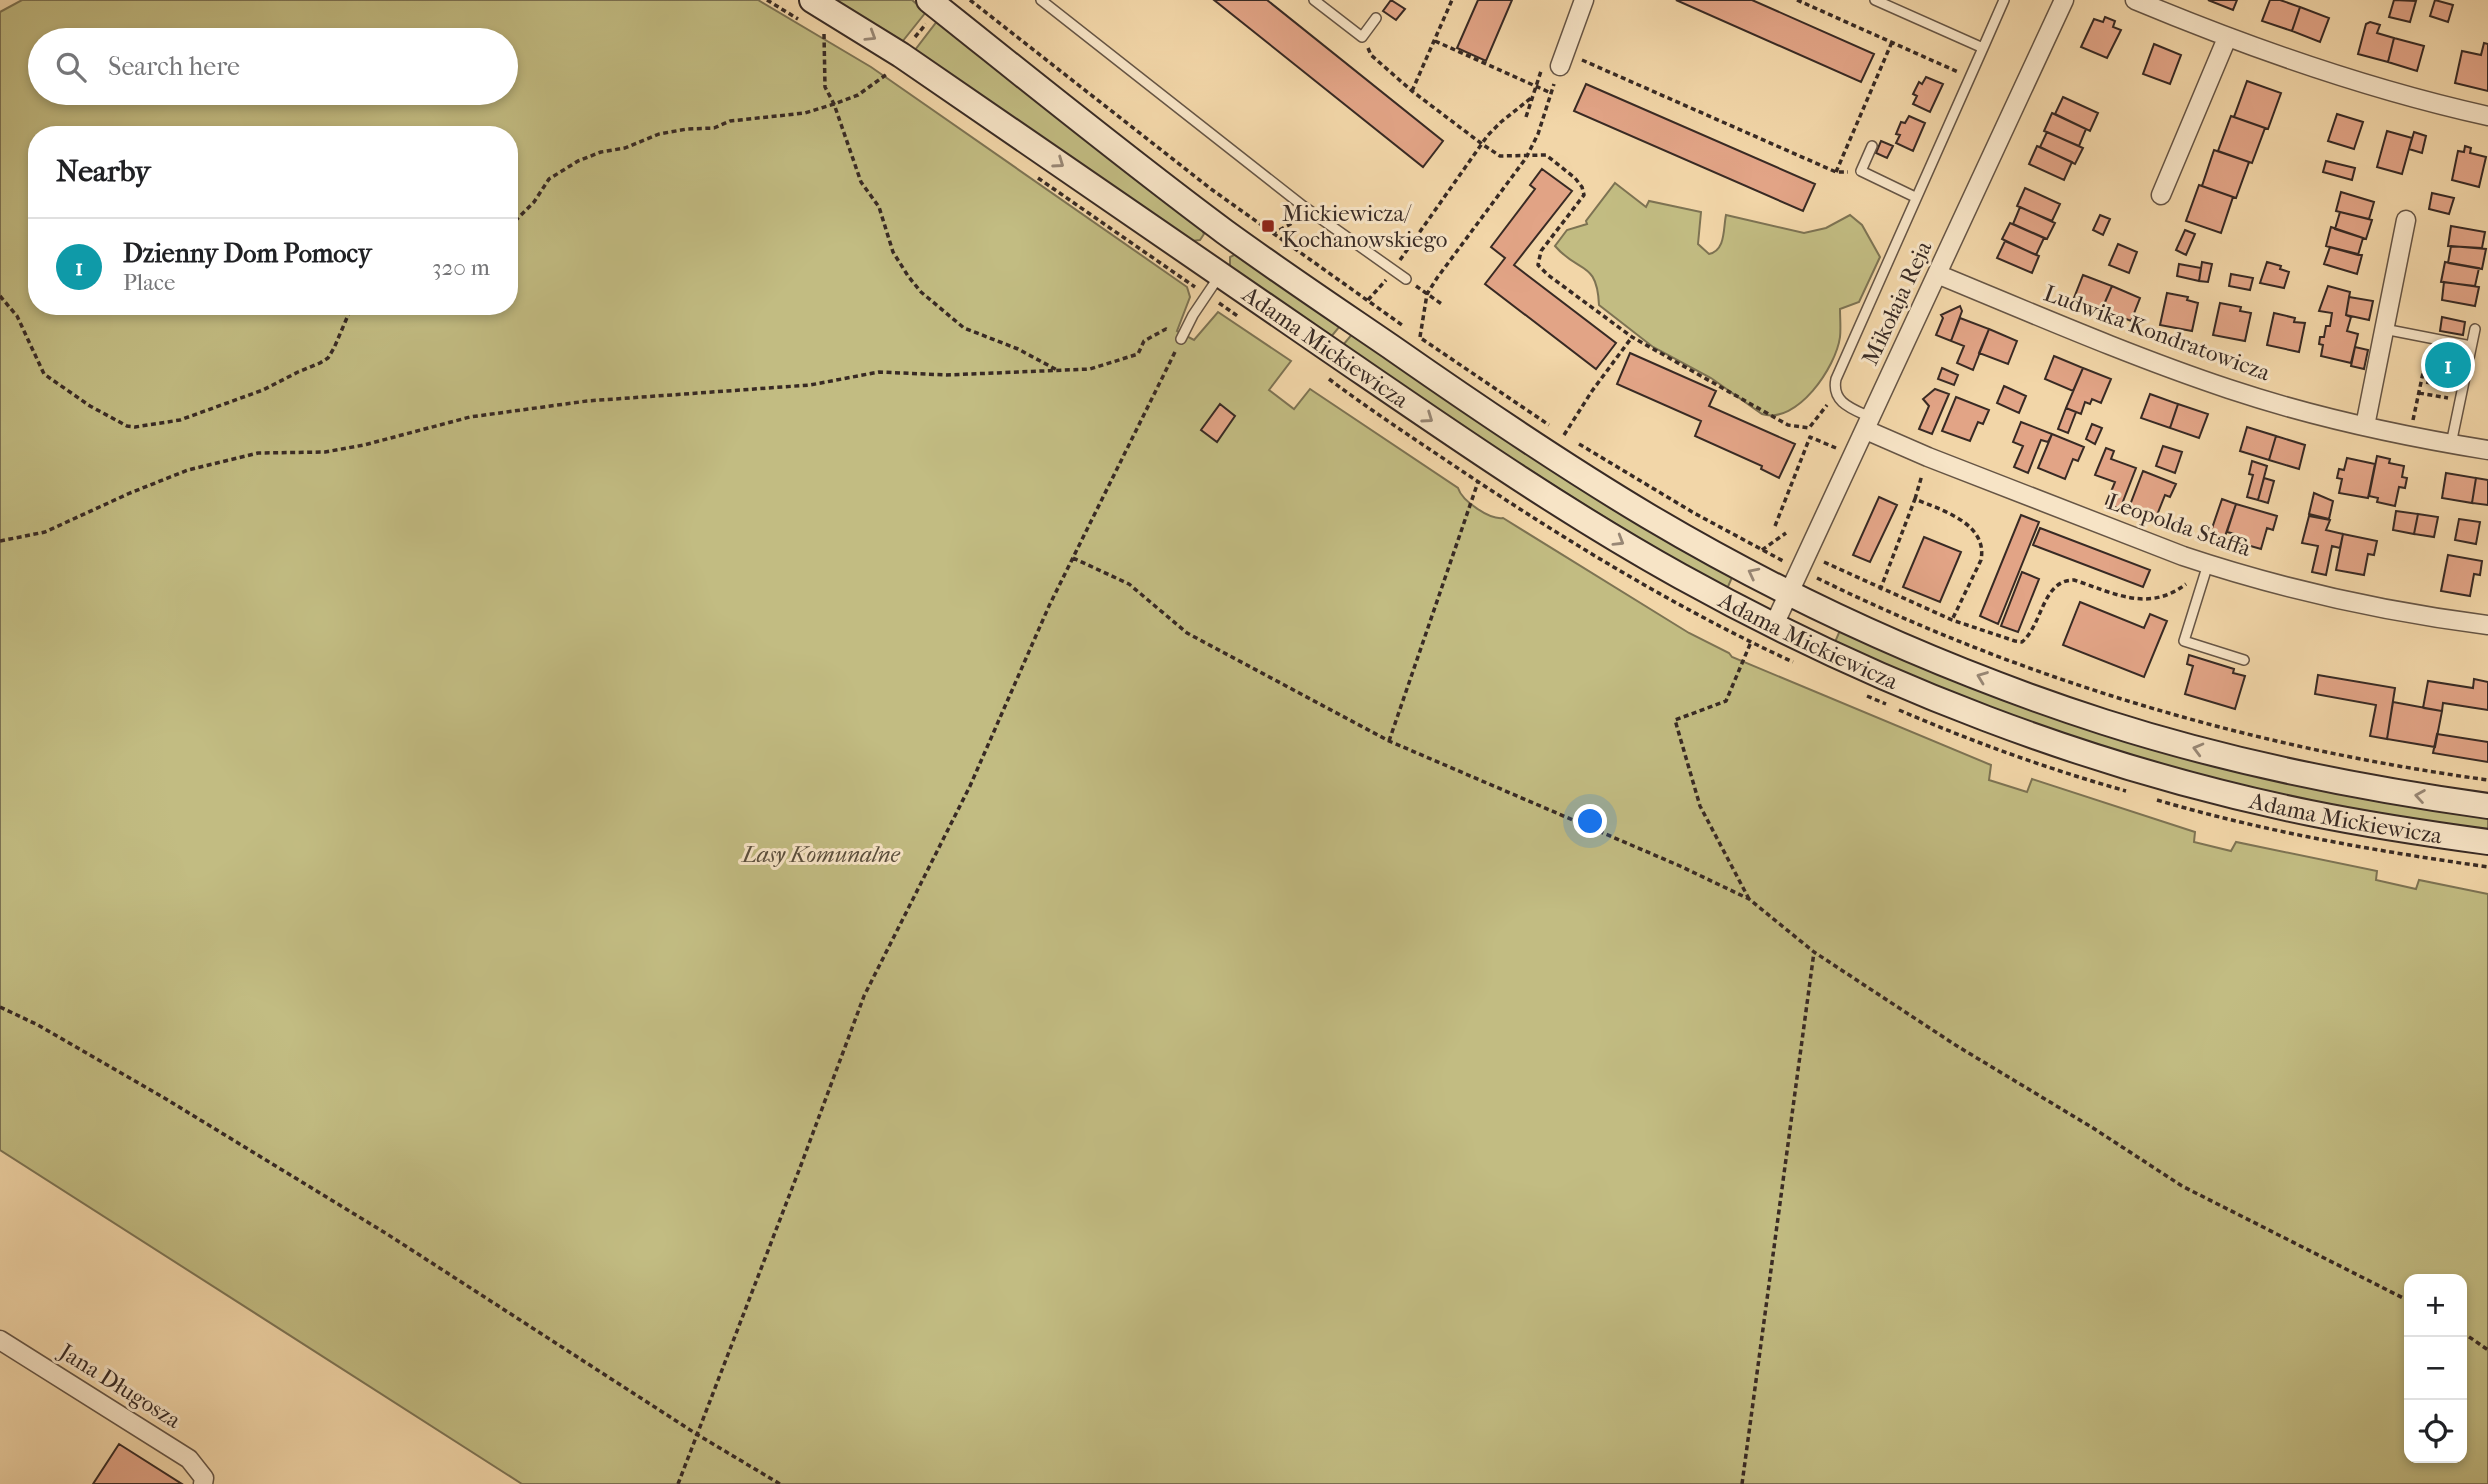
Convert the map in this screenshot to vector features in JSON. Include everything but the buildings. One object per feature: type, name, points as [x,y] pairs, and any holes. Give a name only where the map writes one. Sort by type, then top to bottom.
[{"type":"street","name":"Adama Mickiewicza","points":[[813,0],[901,55],[1539,492],[1681,577],[1774,625],[1905,686],[1980,717],[2127,767],[2308,813],[2488,842]]},
{"type":"street","name":"Adama Mickiewicza","points":[[929,0],[1228,234],[1561,462],[1652,518],[1800,572],[1926,655],[2106,722],[2189,747],[2297,773],[2388,791],[2488,806]]},
{"type":"street","points":[[1563,59],[1584,0]]},
{"type":"street","name":"Mikołaja Reja","points":[[1774,625],[2064,0]]},
{"type":"street","points":[[2136,0],[2227,38],[2368,85],[2488,116]]},
{"type":"street","points":[[2161,195],[2227,38]]},
{"type":"street","points":[[2365,426],[2406,220]]},
{"type":"street","points":[[1213,269],[1228,234]]},
{"type":"street","name":"Ludwika Kondratowicza","points":[[1937,274],[2140,357],[2258,398],[2365,426],[2488,450]]},
{"type":"street","name":"Leopolda Staffa","points":[[1869,424],[1928,457],[2204,563],[2336,598],[2488,625]]},
{"type":"street","name":"Jana Długosza","points":[[0,1339],[189,1459],[204,1478],[203,1484]]},
{"type":"lane","points":[[1041,0],[1313,213],[1406,279]]},
{"type":"lane","points":[[1314,0],[1362,37],[1376,19]]},
{"type":"lane","points":[[1875,0],[1983,48]]},
{"type":"lane","points":[[1869,424],[1836,396],[1836,379],[2004,0]]},
{"type":"lane","points":[[1872,146],[1861,171],[1915,197]]},
{"type":"lane","points":[[1181,339],[1213,269]]},
{"type":"lane","points":[[2384,329],[2471,346]]},
{"type":"lane","points":[[2451,444],[2474,330]]},
{"type":"lane","points":[[2204,563],[2184,641],[2244,660]]},
{"type":"path","points":[[970,0],[1272,234],[1553,428]]},
{"type":"path","points":[[1412,91],[1452,0]]},
{"type":"path","points":[[1797,0],[1970,77]]},
{"type":"path","points":[[824,34],[825,87],[834,104],[861,182],[879,207],[893,252],[921,292],[964,328],[1018,349],[1058,371]]},
{"type":"path","points":[[1362,37],[1371,55],[1412,91],[1482,144],[1500,156],[1546,155],[1582,187],[1584,195],[1541,251],[1538,265],[1632,337],[1788,425],[1809,428]]},
{"type":"path","points":[[1434,41],[1552,93]]},
{"type":"path","points":[[1836,172],[1892,43]]},
{"type":"path","points":[[1420,337],[1427,294],[1528,155],[1538,134],[1563,59]]},
{"type":"path","points":[[1526,117],[1545,65],[1563,59],[1836,172],[1861,171]]},
{"type":"path","points":[[518,218],[531,206],[554,174],[601,152],[625,148],[659,134],[714,128],[730,121],[804,113],[858,95],[887,74]]},
{"type":"path","points":[[1367,300],[1393,270],[1482,144],[1501,122],[1532,97]]},
{"type":"path","points":[[1272,234],[1313,213]]},
{"type":"path","points":[[1406,279],[1443,305]]},
{"type":"path","points":[[0,296],[17,316],[44,374],[90,406],[135,427],[180,420],[263,390],[320,363],[328,358],[334,348],[348,315]]},
{"type":"path","points":[[1210,308],[1221,304]]},
{"type":"path","points":[[0,541],[45,532],[188,470],[258,453],[326,452],[364,445],[470,417],[587,401],[810,385],[879,372],[946,374],[1090,369],[1138,354],[1144,341],[1166,329],[1181,339],[1049,606],[970,786],[864,996],[678,1484]]},
{"type":"path","points":[[1632,337],[1564,435],[1800,572],[1960,641],[2154,710],[2251,736],[2330,753],[2488,780]]},
{"type":"path","points":[[2412,422],[2423,373]]},
{"type":"path","points":[[2419,393],[2460,401]]},
{"type":"path","points":[[1775,526],[1810,437],[1809,428],[1836,396]]},
{"type":"path","points":[[1810,437],[1840,450]]},
{"type":"path","points":[[1880,590],[1928,457]]},
{"type":"path","points":[[1389,741],[1478,482]]},
{"type":"path","points":[[1915,499],[1958,517],[1972,529],[1982,543],[1980,560],[1952,621]]},
{"type":"path","points":[[1762,550],[1786,533]]},
{"type":"path","points":[[1073,558],[1129,584],[1187,633],[1389,741],[1680,866],[1749,899],[1814,952],[1957,1046],[2093,1128],[2182,1186],[2404,1298]]},
{"type":"path","points":[[1800,572],[1880,590],[1952,621],[2022,642],[2037,625],[2050,592],[2060,583],[2074,580],[2137,600],[2151,600],[2166,596],[2188,582],[2204,563]]},
{"type":"path","points":[[1749,899],[1700,806],[1675,720],[1726,701],[1751,642]]},
{"type":"path","points":[[1742,1484],[1814,952]]},
{"type":"path","points":[[0,1007],[38,1025],[143,1086],[387,1234],[698,1435],[780,1484]]},
{"type":"path","points":[[2467,1335],[2488,1350]]},
{"type":"green space","name":"Lasy Komunalne","points":[[22,0],[758,0],[871,67],[1187,287],[1190,297],[1177,331],[1194,340],[1218,312],[1291,361],[1269,390],[1294,409],[1310,389],[1458,488],[1477,509],[1503,518],[1732,657],[1991,765],[1989,780],[2027,792],[2032,779],[2195,832],[2194,842],[2231,851],[2236,842],[2377,871],[2376,880],[2416,889],[2419,880],[2488,894],[2488,1484],[522,1484],[0,1150],[0,12]]},
{"type":"green space","points":[[833,0],[912,0],[926,12],[902,42]]},
{"type":"green space","points":[[938,20],[1201,227],[1204,234],[1200,240],[1192,241],[915,50]]},
{"type":"green space","points":[[1615,183],[1646,207],[1649,201],[1701,212],[1698,244],[1709,254],[1721,244],[1726,215],[1804,233],[1826,228],[1850,215],[1862,225],[1880,257],[1859,302],[1840,309],[1837,349],[1823,377],[1801,402],[1788,411],[1775,415],[1762,414],[1711,378],[1653,347],[1599,305],[1598,291],[1591,274],[1555,246],[1567,230],[1587,224],[1586,221]]},
{"type":"green space","points":[[1236,254],[1340,326],[1331,337],[1230,267],[1230,257]]},
{"type":"green space","points":[[1353,333],[1733,575],[1727,589],[1580,502],[1484,441],[1343,345]]},
{"type":"green space","points":[[1841,628],[1920,664],[2488,816],[2488,832],[2362,813],[2292,798],[2177,770],[2089,744],[2003,713],[1835,642]]},
{"type":"place","name":"Mickiewicza/ Kochanowskiego","points":[[1268,226]]},
{"type":"place","name":"Dzienny Dom Pomocy","points":[[2448,365]]}]
